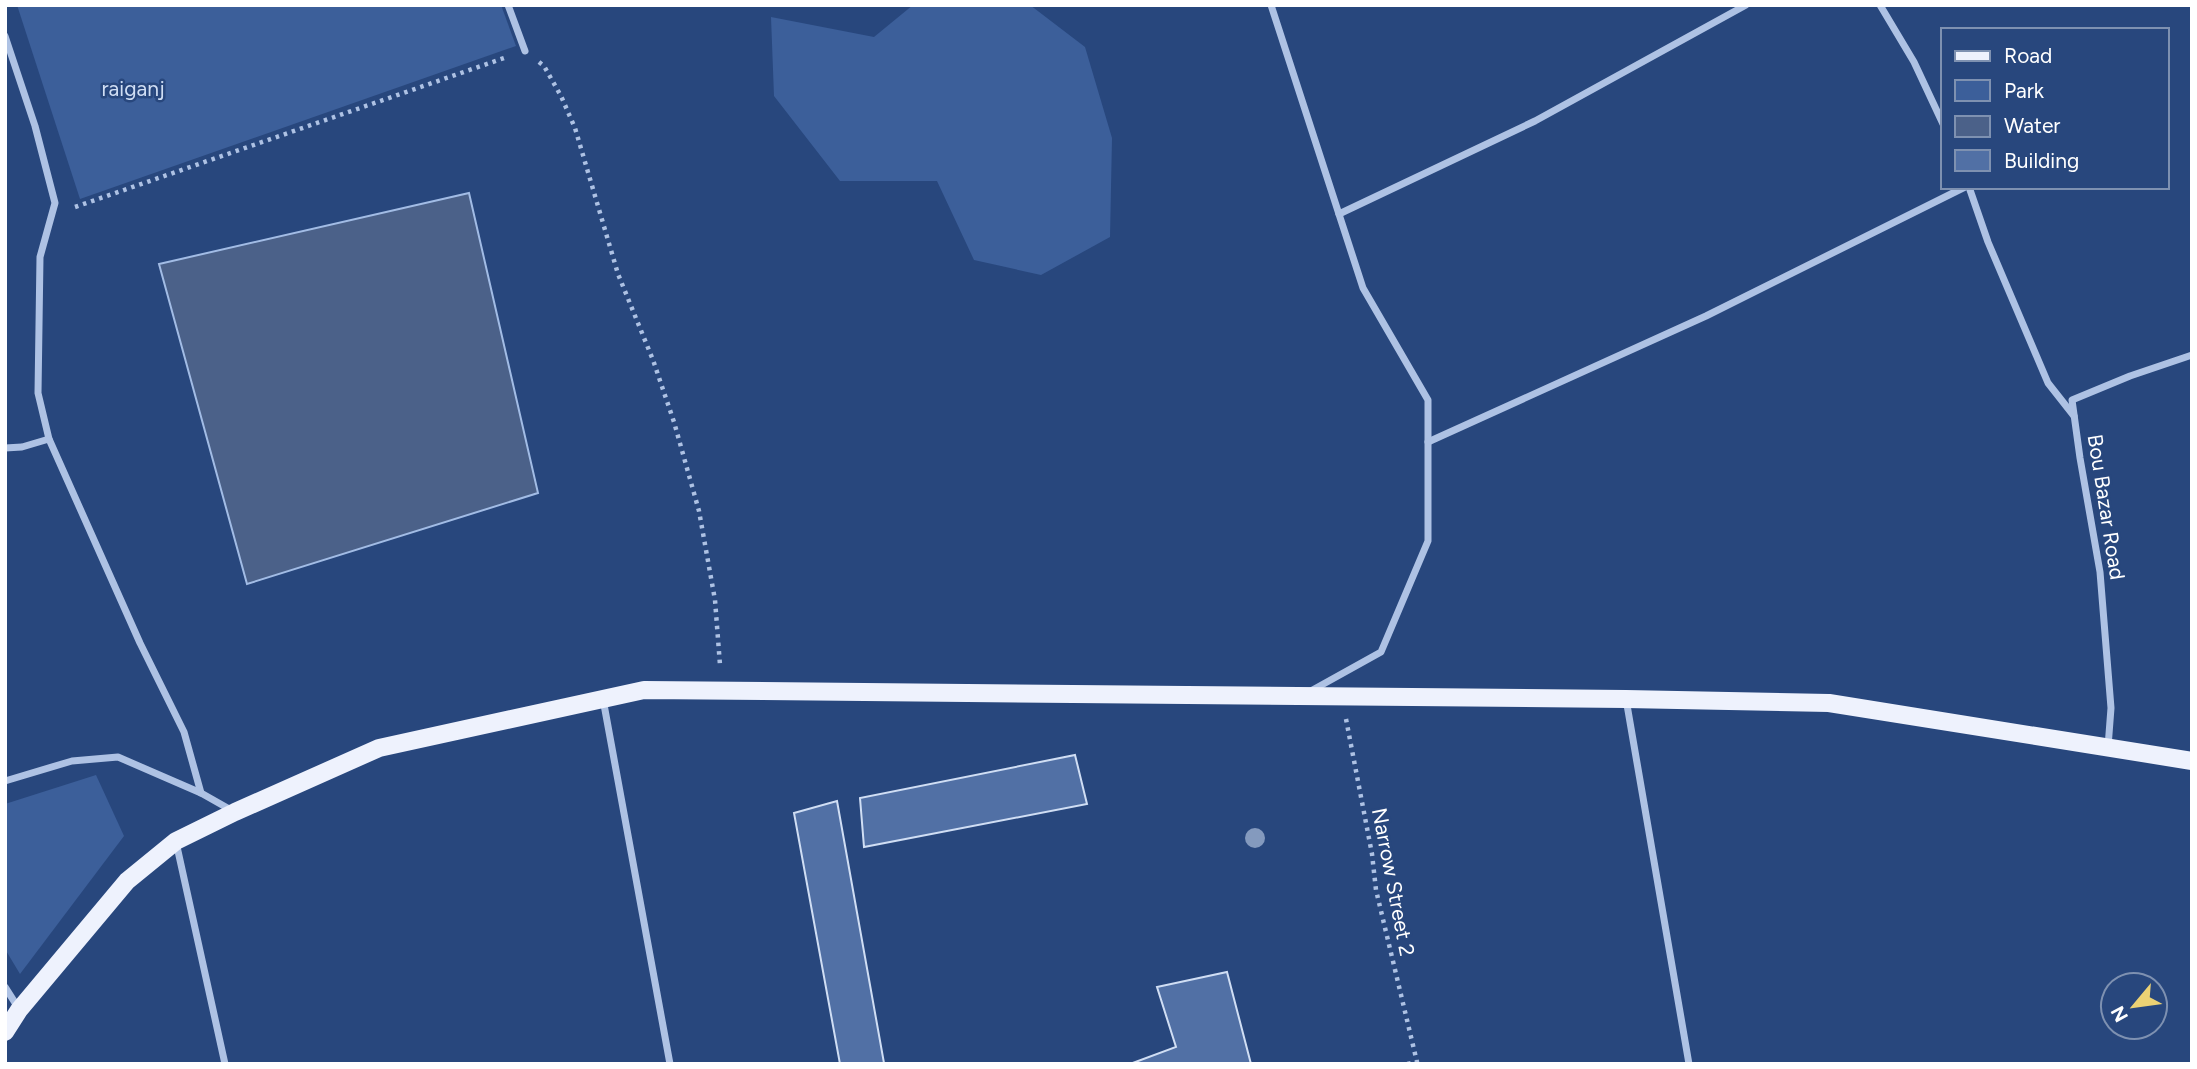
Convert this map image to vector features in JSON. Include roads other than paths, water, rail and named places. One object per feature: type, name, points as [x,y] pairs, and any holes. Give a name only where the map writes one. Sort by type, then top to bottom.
[{"type":"main road","points":[[5,1032],[19,1010],[127,881],[176,841],[379,748],[644,690],[1829,703],[2192,761]]},
{"type":"street","points":[[508,5],[525,51]]},
{"type":"street","points":[[1271,5],[1363,288],[1428,400],[1428,541],[1381,652],[1299,697]]},
{"type":"street","points":[[1339,214],[1535,121],[1746,5]]},
{"type":"street","points":[[1881,5],[1914,62],[1941,120]]},
{"type":"street","points":[[6,40],[35,125],[55,203],[40,257],[38,393],[49,439],[140,643],[184,732],[201,793]]},
{"type":"street","points":[[1428,442],[1706,316],[1963,189]]},
{"type":"street","points":[[1968,189],[2048,383],[2074,416]]},
{"type":"street","name":"Bou Bazar Road","points":[[2108,748],[2111,708],[2100,572],[2072,400],[2130,376],[2192,355]]},
{"type":"street","points":[[5,448],[22,447],[49,439]]},
{"type":"street","points":[[603,699],[670,1064]]},
{"type":"street","points":[[1626,699],[1689,1064]]},
{"type":"street","points":[[5,781],[72,761],[118,757],[201,793],[235,812]]},
{"type":"street","points":[[176,841],[225,1064]]},
{"type":"street","points":[[5,987],[19,1010]]},
{"type":"water","points":[[469,193],[538,493],[247,584],[159,264]]},
{"type":"park label","name":"raiganj","points":[[133,89]]}]
